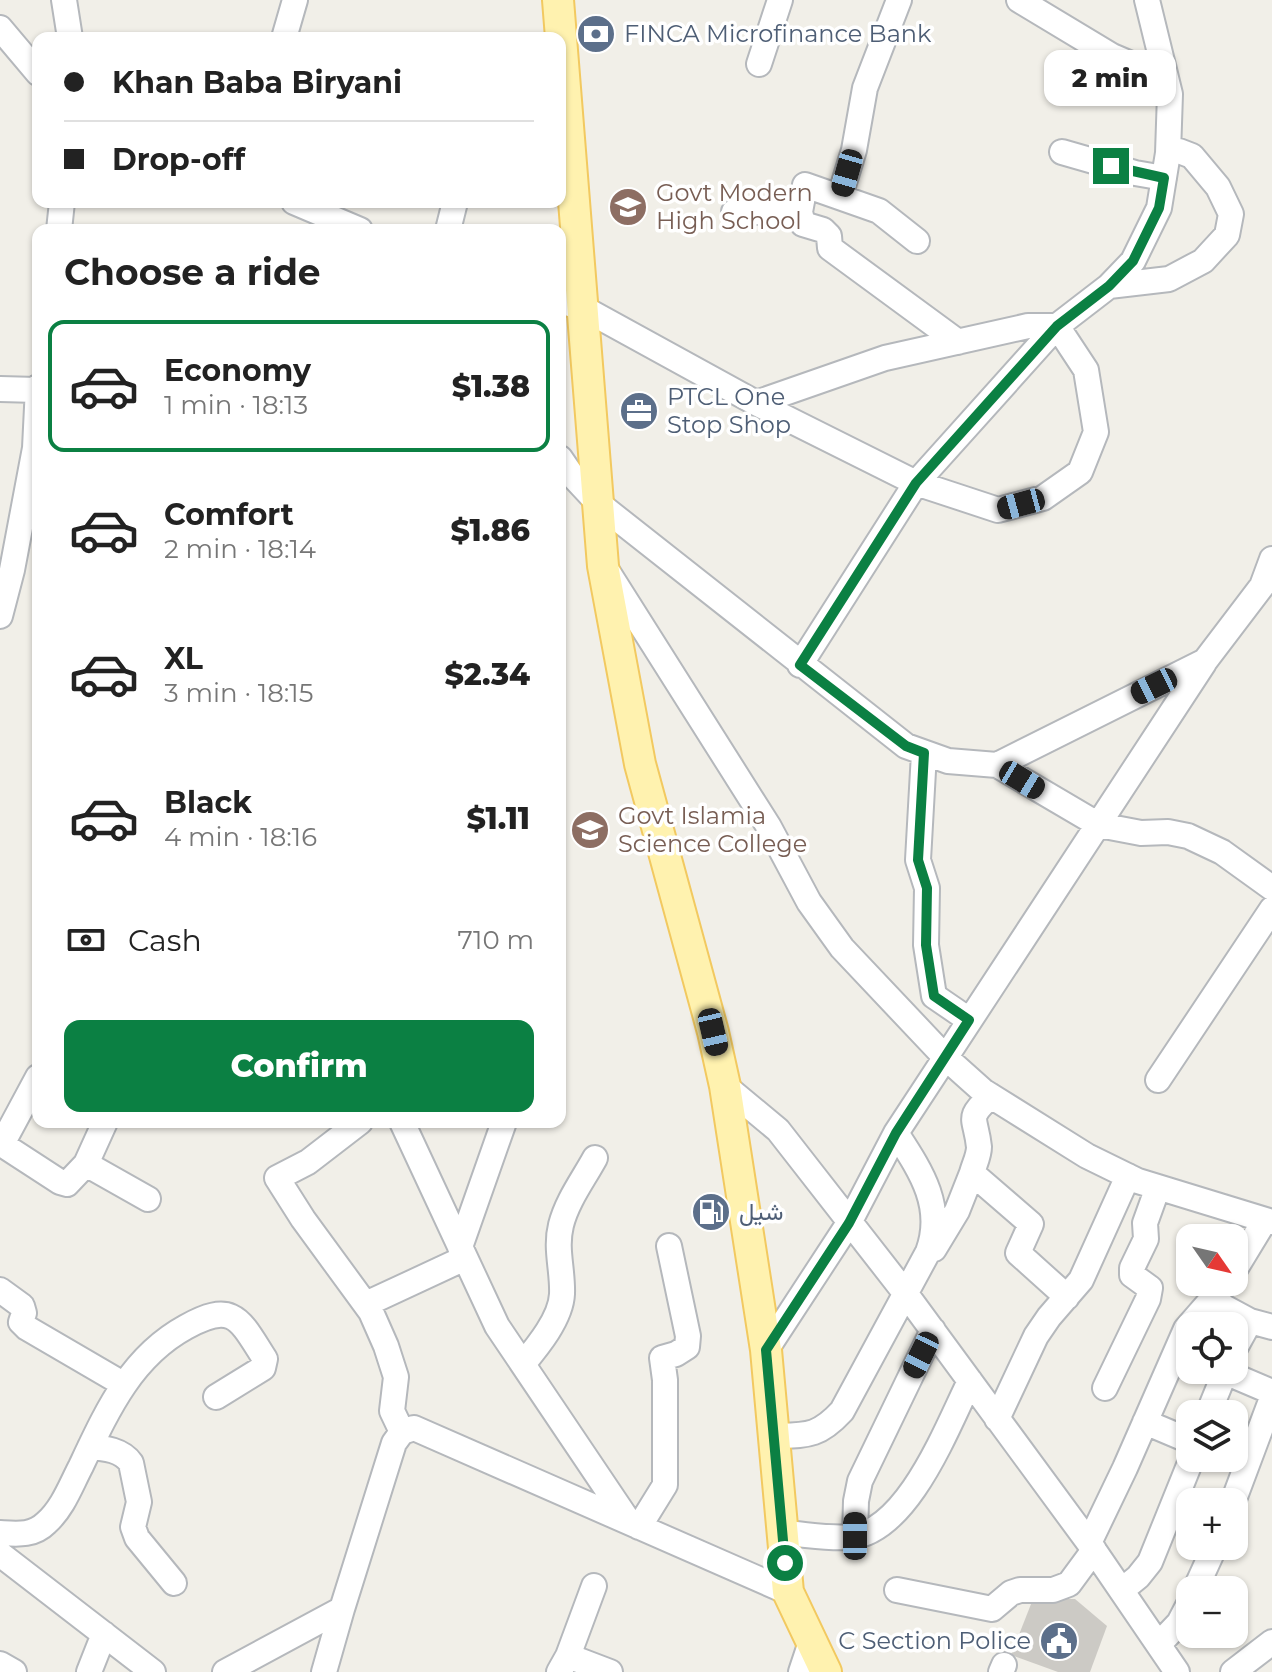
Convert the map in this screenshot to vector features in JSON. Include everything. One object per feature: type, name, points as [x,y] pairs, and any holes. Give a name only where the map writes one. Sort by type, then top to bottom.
[{"type":"main road","points":[[558,0],[559,32]]},
{"type":"main road","points":[[566,187],[571,304],[599,504],[603,566],[640,764],[725,1086],[766,1350],[788,1592],[826,1672]]},
{"type":"street","points":[[286,32],[295,0]]},
{"type":"street","points":[[759,64],[780,0]]},
{"type":"street","points":[[840,196],[854,150],[865,88],[899,0]]},
{"type":"street","points":[[1019,0],[1112,56],[1166,79]]},
{"type":"street","points":[[800,665],[916,483],[1057,326],[1109,286],[1133,261],[1159,208],[1168,153],[1170,94],[1147,0]]},
{"type":"street","points":[[63,2],[69,32]]},
{"type":"street","points":[[0,28],[32,66]]},
{"type":"street","points":[[1109,286],[1169,279],[1203,261],[1227,235],[1231,214],[1218,187],[1192,156],[1179,151],[1168,153]]},
{"type":"street","points":[[1062,152],[1164,178]]},
{"type":"street","points":[[917,241],[887,216],[805,185],[799,216],[803,224],[823,230],[829,236],[830,248],[958,342]]},
{"type":"street","points":[[307,208],[343,224]]},
{"type":"street","points":[[734,212],[781,212],[799,216]]},
{"type":"street","points":[[571,304],[756,403],[916,483],[998,510],[1043,498],[1080,472],[1096,432],[1086,370],[1057,326]]},
{"type":"street","points":[[756,403],[885,358],[1028,326],[1057,326]]},
{"type":"street","points":[[0,389],[32,388]]},
{"type":"street","points":[[0,616],[32,464]]},
{"type":"street","points":[[566,467],[599,504],[906,746],[948,761],[997,765],[1099,825],[1141,833],[1168,832],[1188,836],[1222,852],[1272,888]]},
{"type":"street","points":[[766,1350],[849,1223],[896,1133],[1205,661],[1262,586],[1272,559]]},
{"type":"street","points":[[603,566],[769,827],[809,902],[842,948],[945,1057],[991,1096],[1087,1156],[1128,1176],[1269,1221],[1248,1251]]},
{"type":"street","points":[[997,765],[1205,661]]},
{"type":"street","points":[[924,753],[918,860],[927,888],[926,945],[934,996],[969,1020]]},
{"type":"street","points":[[1158,1080],[1272,909]]},
{"type":"street","points":[[725,1086],[778,1130],[906,1294],[1160,1643],[1177,1672]]},
{"type":"street","points":[[32,1088],[1,1143],[60,1182],[67,1184],[86,1164],[102,1128]]},
{"type":"street","points":[[928,1252],[933,1250],[953,1219],[972,1173],[979,1148],[971,1119],[975,1110],[991,1096]]},
{"type":"street","points":[[353,1128],[320,1155],[277,1178],[303,1219],[366,1304],[386,1346],[396,1377],[392,1411],[402,1432]]},
{"type":"street","points":[[405,1128],[497,1326],[634,1525]]},
{"type":"street","points":[[366,1304],[463,1252],[502,1128]]},
{"type":"street","points":[[773,1436],[800,1435],[826,1429],[842,1411],[928,1252],[933,1239],[932,1200],[921,1171],[896,1133]]},
{"type":"street","points":[[523,1364],[540,1342],[560,1305],[562,1295],[557,1242],[561,1223],[595,1158]]},
{"type":"street","points":[[86,1164],[148,1199]]},
{"type":"street","points":[[972,1173],[1031,1224],[1018,1253],[1067,1297]]},
{"type":"street","points":[[997,1419],[1036,1336],[1081,1280],[1128,1176]]},
{"type":"street","points":[[1105,1388],[1148,1299],[1150,1288],[1132,1275],[1132,1268],[1146,1239],[1145,1223],[1158,1187]]},
{"type":"street","points":[[634,1525],[665,1485],[665,1380],[662,1358],[687,1347],[688,1336],[669,1246]]},
{"type":"street","points":[[0,1290],[22,1306],[24,1313],[21,1322],[27,1328],[123,1384]]},
{"type":"street","points":[[897,1590],[992,1609],[1011,1593],[1020,1590],[1053,1590],[1069,1584],[1091,1547],[1186,1329],[1215,1296]]},
{"type":"street","points":[[1225,1296],[1261,1324],[1248,1340]]},
{"type":"street","points":[[0,1533],[26,1534],[44,1525],[70,1490],[123,1384],[148,1353],[173,1334],[214,1314],[229,1316],[243,1324],[265,1359],[263,1368],[216,1397]]},
{"type":"street","points":[[855,1536],[860,1481],[933,1330]]},
{"type":"street","points":[[1248,1377],[1272,1392]]},
{"type":"street","points":[[782,1533],[855,1536],[880,1524],[913,1493],[970,1381]]},
{"type":"street","points":[[1241,1488],[1263,1449],[1272,1398]]},
{"type":"street","points":[[1145,1422],[1176,1435]]},
{"type":"street","points":[[324,1672],[394,1443],[402,1432],[414,1428],[788,1592]]},
{"type":"street","points":[[90,1447],[110,1449],[131,1463],[139,1502],[133,1527],[137,1538],[174,1583]]},
{"type":"street","points":[[1122,1590],[1150,1562],[1186,1472]]},
{"type":"street","points":[[0,1554],[104,1634],[130,1664],[153,1672]]},
{"type":"street","points":[[594,1586],[564,1664],[610,1672]]},
{"type":"street","points":[[225,1672],[342,1609]]},
{"type":"street","points":[[1160,1643],[1176,1626]]},
{"type":"street","points":[[89,1672],[104,1634]]},
{"type":"street","points":[[801,1672],[811,1642]]},
{"type":"street","points":[[1233,1672],[1272,1642]]},
{"type":"street","points":[[0,1664],[14,1672]]},
{"type":"building","name":"C Section Police","points":[[1033,1599],[1075,1599],[1107,1626],[1090,1672],[1058,1672],[1011,1655]]},
{"type":"place","name":"FINCA Microfinance Bank","points":[[596,34]]},
{"type":"place","name":"Govt Modern High School","points":[[628,207]]},
{"type":"place","name":"PTCL One Stop Shop","points":[[639,411]]},
{"type":"place","name":"Govt Islamia Science College","points":[[590,830]]},
{"type":"place","name":"شیل","points":[[711,1212]]},
{"type":"place","name":"C Section Police","points":[[1059,1641]]},
{"type":"route","points":[[785,1563],[766,1350],[849,1223],[896,1133],[969,1020],[934,996],[926,945],[927,888],[918,860],[924,753],[906,746],[800,665],[916,483],[1057,326],[1109,286],[1133,261],[1159,208],[1164,178],[1111,166]]}]
